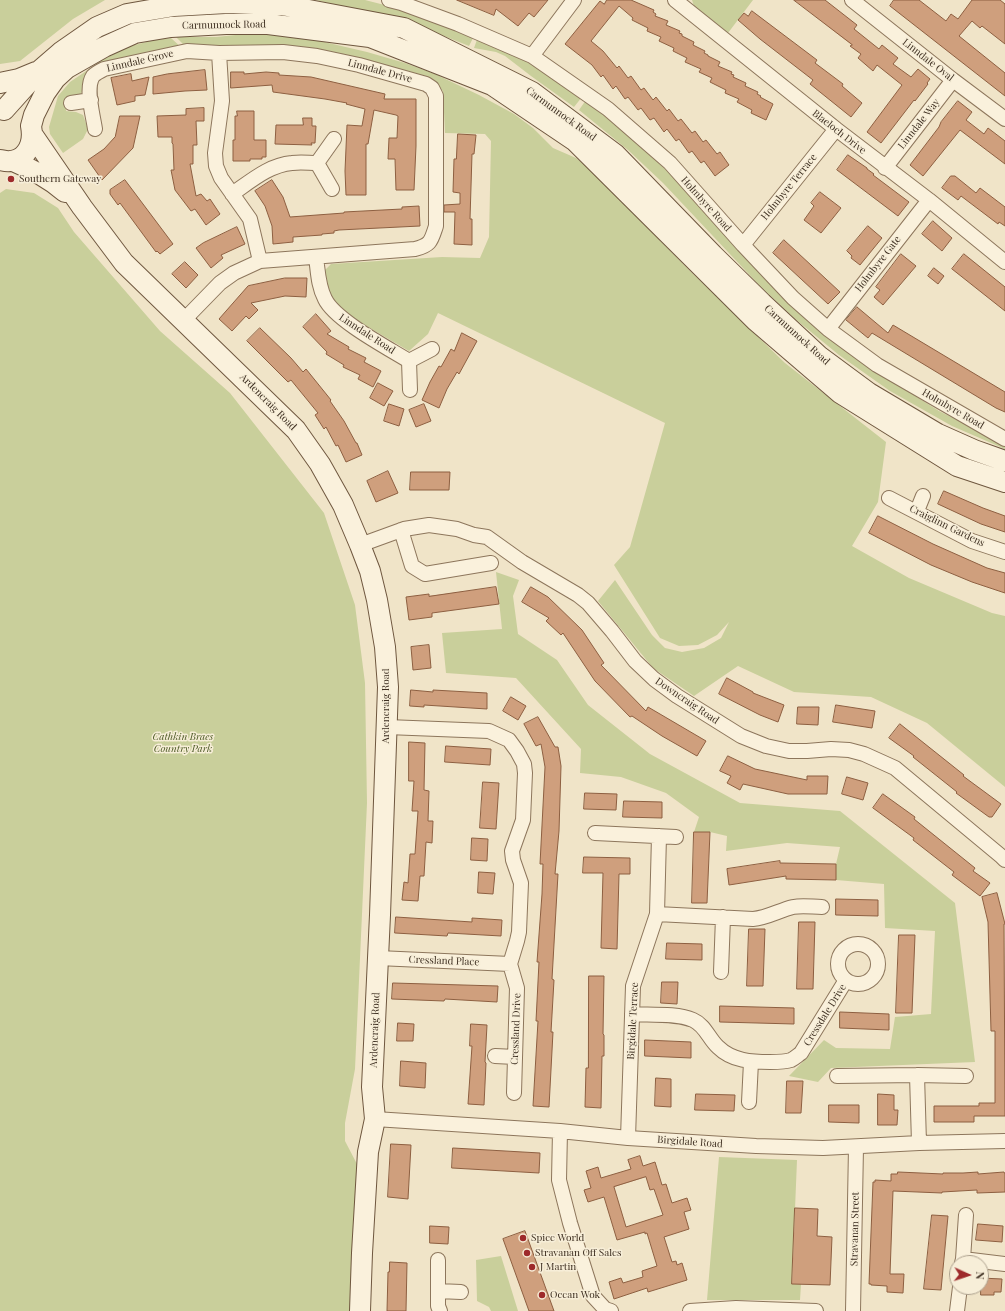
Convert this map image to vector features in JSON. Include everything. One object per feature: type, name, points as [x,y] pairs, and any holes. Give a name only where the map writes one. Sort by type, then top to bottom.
[{"type":"main road","name":"Carmunnock Road","points":[[2,111],[39,71],[62,52],[97,27],[127,14],[174,6],[227,3],[282,5],[404,28],[532,92],[615,154],[712,255],[762,303],[819,356],[869,394],[938,434],[974,450],[1005,461]]},
{"type":"main road","name":"Carmunnock Road","points":[[6,163],[21,157],[28,151],[31,143],[34,115],[44,93],[54,79],[67,68],[104,47],[135,33],[171,27],[226,24],[268,24],[370,37],[492,85],[574,141],[756,321],[840,393],[957,466],[1005,482]]},
{"type":"main road","points":[[0,83],[19,79],[39,71]]},
{"type":"main road","name":"Ardencraig Road","points":[[2,111],[13,110],[27,119],[32,130],[82,207],[124,263],[296,430],[320,464],[343,505],[370,571],[377,600],[385,647],[388,687],[372,1087],[375,1119],[368,1152],[360,1311]]},
{"type":"main road","name":"Ardencraig Road","points":[[6,163],[40,173],[52,181],[82,207]]},
{"type":"street","name":"Holmbyre Road","points":[[389,0],[402,3],[458,24],[532,56],[608,109],[670,163],[743,245],[793,298],[828,328],[877,365],[1005,438]]},
{"type":"street","points":[[532,56],[574,0]]},
{"type":"street","name":"Blaeloch Drive","points":[[675,0],[885,168],[929,200],[1005,262]]},
{"type":"street","name":"Linndale Oval","points":[[852,0],[1005,119]]},
{"type":"street","name":"Linndale Grove","points":[[96,129],[89,88],[90,81],[94,74],[104,69],[187,51],[219,53]]},
{"type":"street","name":"Linndale Drive","points":[[183,321],[220,284],[234,273],[260,261],[415,249],[426,246],[432,238],[436,226],[436,96],[432,88],[426,84],[359,65],[317,56],[283,52],[219,53]]},
{"type":"street","points":[[219,53],[222,101],[215,153],[216,166],[220,178],[250,219],[260,261]]},
{"type":"street","name":"Linndale Way","points":[[885,168],[953,80]]},
{"type":"street","points":[[71,103],[91,100]]},
{"type":"street","name":"Holmbyre Terrace","points":[[743,245],[836,129]]},
{"type":"street","points":[[317,163],[334,139]]},
{"type":"street","points":[[232,194],[269,169],[293,162],[317,163]]},
{"type":"street","points":[[317,163],[332,189]]},
{"type":"street","name":"Holmbyre Gate","points":[[828,328],[929,200]]},
{"type":"street","name":"Linndale Road","points":[[316,257],[320,287],[325,300],[339,317],[409,361]]},
{"type":"street","points":[[410,390],[409,361],[432,349]]},
{"type":"street","points":[[917,512],[923,496]]},
{"type":"street","name":"Craiglinn Gardens","points":[[889,498],[972,540],[1005,552]]},
{"type":"street","name":"Downcraig Road","points":[[360,545],[401,530],[429,525],[457,529],[474,535],[487,537],[522,562],[578,595],[588,603],[635,661],[654,679],[677,696],[734,732],[766,746],[789,751],[831,749],[849,750],[878,759],[895,768],[1005,860]]},
{"type":"street","points":[[401,530],[412,566],[425,574],[491,563]]},
{"type":"street","points":[[387,727],[489,731],[509,740],[524,764],[523,820],[512,851],[513,860],[521,883],[519,932],[510,964]]},
{"type":"street","points":[[595,833],[676,837]]},
{"type":"street","name":"Birgidale Terrace","points":[[628,1138],[633,986],[657,914],[659,836]]},
{"type":"street","points":[[657,914],[760,918],[793,907],[822,907]]},
{"type":"street","points":[[721,972],[723,917]]},
{"type":"street","name":"Cressland Place","points":[[378,958],[510,964]]},
{"type":"street","name":"Cressland Drive","points":[[510,964],[517,988],[514,1093]]},
{"type":"street","name":"Cressdale Drive","points":[[632,1014],[682,1017],[694,1020],[702,1026],[718,1048],[728,1054],[751,1062],[780,1062],[791,1060],[802,1053],[846,980]]},
{"type":"street","points":[[495,1056],[515,1057]]},
{"type":"street","points":[[749,1102],[751,1062]]},
{"type":"street","points":[[917,1075],[919,1143]]},
{"type":"street","points":[[837,1076],[966,1076]]},
{"type":"street","name":"Birgidale Road","points":[[375,1119],[756,1146],[823,1148],[919,1143],[1005,1141]]},
{"type":"street","points":[[560,1131],[559,1180],[570,1223],[593,1296],[605,1309],[611,1311]]},
{"type":"street","name":"Stravanan Street","points":[[853,1311],[856,1147]]},
{"type":"street","points":[[963,1255],[966,1216]]},
{"type":"street","points":[[438,1260],[438,1306],[440,1311]]},
{"type":"street","points":[[989,1263],[1005,1264]]},
{"type":"street","points":[[438,1291],[461,1292]]},
{"type":"street","points":[[958,1311],[959,1295]]},
{"type":"street","points":[[690,1311],[736,1308],[816,1311]]},
{"type":"green space","points":[[0,0],[105,0],[73,19],[20,61],[0,64]]},
{"type":"green space","points":[[316,0],[365,0],[404,10],[474,36],[469,46],[424,28],[388,17]]},
{"type":"green space","points":[[692,0],[753,0],[728,33],[694,6]]},
{"type":"green space","points":[[255,33],[320,41],[405,63],[435,74],[514,114],[533,128],[553,148],[576,158],[590,169],[690,271],[785,363],[886,442],[878,502],[852,546],[909,578],[992,613],[1005,616],[1005,787],[927,723],[871,697],[794,692],[738,666],[694,696],[653,668],[598,601],[615,580],[652,635],[665,648],[682,652],[704,648],[721,638],[729,622],[717,635],[698,645],[679,646],[660,638],[614,565],[630,547],[665,423],[438,313],[428,334],[409,351],[341,311],[328,295],[324,271],[331,264],[442,257],[480,258],[489,237],[491,141],[485,134],[445,133],[443,91],[429,80],[378,63],[316,50],[265,45],[223,45],[187,48],[176,37],[216,37]]},
{"type":"green space","points":[[478,37],[527,62],[582,97],[574,107],[505,56],[496,52],[474,48]]},
{"type":"green space","points":[[171,38],[183,49],[105,63],[84,86],[81,94],[67,98],[66,111],[76,112],[83,115],[88,129],[83,139],[63,153],[50,134],[49,127],[58,96],[70,82],[101,61],[127,47],[154,40]]},
{"type":"green space","points":[[586,100],[627,132],[675,179],[768,280],[898,385],[939,411],[1005,444],[1005,449],[952,426],[890,391],[839,355],[794,318],[760,286],[663,183],[628,150],[579,110]]},
{"type":"green space","name":"Cathkin Braes Country Park","points":[[6,189],[34,193],[58,208],[74,232],[160,331],[230,393],[324,513],[355,605],[365,683],[367,803],[355,1069],[345,1123],[345,1141],[358,1166],[351,1311],[0,1311],[0,193]]},
{"type":"green space","points":[[496,572],[519,580],[513,596],[518,634],[557,660],[588,705],[650,754],[740,803],[840,811],[955,903],[975,1062],[831,1068],[818,1082],[789,1076],[824,1040],[836,1048],[890,1049],[895,1017],[931,1014],[935,931],[885,928],[884,884],[836,880],[836,864],[840,847],[787,843],[726,851],[727,836],[710,832],[694,832],[699,817],[666,793],[621,777],[580,773],[581,749],[516,678],[446,673],[442,633],[502,629]]},
{"type":"green space","points":[[719,1157],[797,1160],[792,1283],[801,1284],[800,1300],[707,1300]]},
{"type":"green space","points":[[501,1256],[518,1311],[491,1311],[489,1307],[477,1301],[476,1260]]},
{"type":"building","points":[[457,0],[548,0],[534,17],[529,13],[518,26],[496,9],[494,15]]},
{"type":"building","points":[[607,0],[631,0],[654,10],[653,12],[656,14],[655,16],[668,21],[666,25],[680,31],[679,33],[682,34],[682,36],[694,42],[693,45],[705,51],[704,53],[708,56],[720,62],[718,66],[732,72],[731,74],[734,75],[733,77],[746,83],[745,86],[758,92],[757,94],[761,96],[760,97],[773,104],[766,120],[751,113],[752,110],[737,102],[739,99],[725,93],[726,90],[710,82],[712,78],[699,72],[701,69],[685,62],[687,58],[673,51],[674,48],[659,41],[661,37],[647,31],[648,28],[632,20],[633,18],[619,6],[591,41],[603,51],[617,68],[619,66],[628,78],[631,76],[641,90],[644,88],[653,100],[656,97],[667,111],[669,109],[678,121],[681,119],[692,133],[695,131],[703,142],[706,140],[717,154],[720,152],[729,165],[715,176],[704,161],[701,163],[692,151],[689,153],[679,139],[676,141],[667,129],[664,132],[654,118],[650,120],[641,108],[638,110],[628,97],[625,99],[616,86],[613,89],[603,75],[601,77],[592,65],[565,44],[600,1],[604,4]]},
{"type":"building","points":[[794,0],[825,0],[857,25],[854,29],[879,49],[882,45],[898,58],[893,64],[911,77],[918,69],[930,79],[915,101],[914,100],[881,143],[867,132],[902,85],[877,65],[873,71],[858,58],[861,54],[850,46],[852,45]]},
{"type":"building","points":[[894,0],[919,0],[946,21],[951,14],[958,19],[972,0],[1000,0],[1005,4],[1005,44],[982,26],[980,28],[972,21],[959,36],[1005,73],[1005,96],[890,6]]},
{"type":"building","points":[[752,11],[817,60],[815,63],[843,84],[842,86],[862,103],[851,117],[810,84],[813,80],[738,20],[744,13],[748,16]]},
{"type":"building","points":[[205,70],[207,90],[153,94],[153,77]]},
{"type":"building","points":[[231,72],[244,72],[244,74],[266,72],[279,73],[279,75],[311,77],[385,94],[384,99],[416,99],[414,190],[396,190],[395,159],[388,159],[389,138],[397,138],[398,116],[374,110],[368,144],[366,144],[366,195],[346,195],[345,171],[347,125],[362,126],[365,109],[346,104],[347,103],[273,92],[272,85],[231,88]]},
{"type":"building","points":[[131,74],[132,81],[149,77],[145,95],[135,96],[135,101],[117,105],[111,78]]},
{"type":"building","points":[[958,101],[972,112],[966,120],[984,134],[988,128],[1005,141],[1005,164],[960,130],[923,176],[910,165]]},
{"type":"building","points":[[204,108],[204,121],[196,121],[197,145],[193,145],[193,164],[190,164],[196,196],[201,194],[207,201],[210,199],[220,214],[206,225],[195,209],[191,211],[175,190],[171,170],[174,170],[172,137],[158,137],[157,116],[186,115],[186,109]]},
{"type":"building","points":[[237,111],[254,111],[254,140],[266,140],[266,157],[262,157],[262,159],[250,159],[250,161],[233,161],[233,140],[235,140],[235,116],[237,116]]},
{"type":"building","points":[[120,116],[140,116],[133,148],[102,180],[88,160],[104,149],[115,137]]},
{"type":"building","points":[[303,118],[312,118],[312,126],[316,126],[315,143],[311,143],[312,145],[275,144],[276,125],[303,125]]},
{"type":"building","points":[[458,134],[476,135],[474,154],[472,154],[470,219],[472,219],[472,245],[454,244],[455,212],[444,212],[444,205],[460,204],[460,193],[453,192],[454,159],[456,159]]},
{"type":"building","points":[[848,155],[867,168],[874,174],[873,175],[909,202],[898,216],[837,170]]},
{"type":"building","points":[[951,176],[955,176],[976,193],[980,188],[1005,207],[1005,226],[999,222],[998,224],[961,196],[958,200],[942,188]]},
{"type":"building","points":[[125,180],[173,244],[160,254],[157,251],[156,252],[120,203],[118,205],[110,194],[110,190]]},
{"type":"building","points":[[272,180],[283,197],[290,217],[402,209],[402,207],[419,206],[420,226],[339,230],[334,231],[334,233],[322,235],[293,237],[293,242],[273,244],[272,226],[265,206],[255,191]]},
{"type":"building","points":[[820,192],[841,208],[821,233],[804,220],[814,206],[811,203]]},
{"type":"building","points":[[933,221],[952,238],[942,251],[922,234]]},
{"type":"building","points":[[868,226],[882,238],[860,265],[851,258],[852,256],[847,251]]},
{"type":"building","points":[[237,227],[245,244],[221,255],[223,258],[211,268],[196,248],[203,243]]},
{"type":"building","points":[[784,240],[840,292],[828,304],[773,253]]},
{"type":"building","points":[[901,254],[916,266],[883,305],[874,297],[880,290],[876,287]]},
{"type":"building","points":[[964,254],[1005,287],[1005,311],[952,269]]},
{"type":"building","points":[[185,262],[198,275],[186,288],[172,274]]},
{"type":"building","points":[[934,268],[944,276],[938,284],[928,276]]},
{"type":"building","points":[[285,278],[307,278],[306,297],[285,296],[251,303],[258,310],[249,319],[246,316],[232,331],[219,319],[248,286]]},
{"type":"building","points":[[857,307],[888,333],[893,325],[1005,392],[1005,412],[872,333],[868,338],[846,320]]},
{"type":"building","points":[[316,314],[331,331],[327,334],[349,347],[348,349],[366,358],[364,362],[381,371],[373,387],[358,379],[360,375],[343,367],[344,365],[326,354],[327,352],[303,327]]},
{"type":"building","points":[[260,328],[291,358],[303,372],[306,369],[331,400],[330,401],[357,443],[362,455],[346,462],[338,445],[336,446],[326,427],[324,429],[315,415],[318,413],[291,380],[288,382],[247,341]]},
{"type":"building","points":[[462,333],[477,341],[459,374],[457,372],[447,389],[439,408],[422,400],[439,366],[441,367],[451,349],[454,351]]},
{"type":"building","points":[[378,383],[393,391],[384,406],[370,398]]},
{"type":"building","points":[[389,404],[404,409],[399,426],[384,421]]},
{"type":"building","points":[[424,404],[431,421],[416,427],[409,410]]},
{"type":"building","points":[[388,471],[398,493],[376,502],[367,481]]},
{"type":"building","points":[[411,472],[450,472],[449,490],[410,490]]},
{"type":"building","points":[[944,491],[1005,516],[1005,532],[981,524],[938,504]]},
{"type":"building","points":[[878,516],[933,544],[987,568],[1005,573],[1005,593],[972,582],[931,565],[869,533]]},
{"type":"building","points":[[496,587],[499,604],[432,613],[432,617],[409,620],[406,597],[429,594],[429,596]]},
{"type":"building","points":[[531,587],[548,597],[582,630],[604,663],[601,665],[646,711],[648,707],[706,741],[697,756],[662,736],[632,716],[630,717],[595,681],[563,633],[561,635],[546,621],[549,618],[522,602]]},
{"type":"building","points":[[429,645],[431,668],[413,670],[411,647]]},
{"type":"building","points":[[727,678],[753,693],[784,705],[778,722],[760,715],[719,694]]},
{"type":"building","points":[[411,690],[487,693],[487,709],[424,705],[424,707],[410,706]]},
{"type":"building","points":[[511,697],[526,706],[518,720],[503,711]]},
{"type":"building","points":[[836,705],[875,711],[872,728],[833,722]]},
{"type":"building","points":[[798,707],[819,707],[818,725],[797,724]]},
{"type":"building","points":[[538,717],[555,747],[558,747],[561,766],[559,831],[555,874],[558,874],[552,979],[554,980],[551,1032],[553,1032],[549,1107],[533,1106],[538,1021],[536,1021],[539,962],[537,962],[542,894],[543,864],[540,864],[545,767],[541,744],[536,746],[524,724]]},
{"type":"building","points":[[900,724],[964,775],[963,776],[1001,804],[992,817],[989,817],[956,793],[957,792],[913,757],[914,756],[889,738]]},
{"type":"building","points":[[409,742],[425,743],[424,790],[429,791],[428,821],[433,821],[432,843],[426,842],[424,876],[420,876],[418,901],[402,900],[404,882],[408,883],[410,854],[415,854],[418,811],[412,811],[414,781],[409,781]]},
{"type":"building","points":[[446,746],[491,749],[490,765],[445,762]]},
{"type":"building","points":[[728,756],[755,769],[807,780],[807,776],[828,776],[827,794],[788,794],[743,784],[740,790],[727,783],[731,776],[720,771]]},
{"type":"building","points":[[847,777],[868,783],[863,800],[842,794]]},
{"type":"building","points":[[483,782],[499,783],[496,829],[480,828]]},
{"type":"building","points":[[585,793],[617,794],[616,810],[584,809]]},
{"type":"building","points":[[883,794],[915,817],[914,819],[975,868],[973,871],[990,883],[980,896],[952,875],[954,872],[913,840],[914,838],[873,808]]},
{"type":"building","points":[[624,801],[662,802],[662,818],[623,817]]},
{"type":"building","points":[[694,832],[710,832],[707,903],[692,903]]},
{"type":"building","points":[[472,838],[488,839],[487,861],[471,860]]},
{"type":"building","points":[[584,857],[630,858],[630,874],[619,874],[617,949],[601,948],[603,873],[583,873]]},
{"type":"building","points":[[780,861],[780,863],[836,864],[836,880],[786,879],[786,876],[729,885],[727,869]]},
{"type":"building","points":[[479,872],[495,873],[493,894],[478,893]]},
{"type":"building","points":[[997,893],[1005,924],[1005,1116],[974,1116],[974,1122],[934,1122],[934,1106],[979,1106],[979,1103],[995,1103],[995,1031],[991,1031],[988,922],[982,897]]},
{"type":"building","points":[[836,899],[878,900],[878,916],[836,915]]},
{"type":"building","points":[[396,917],[472,922],[472,918],[502,920],[501,936],[448,933],[447,936],[395,933]]},
{"type":"building","points":[[799,922],[815,922],[813,989],[797,989]]},
{"type":"building","points":[[749,929],[765,929],[763,986],[747,986]]},
{"type":"building","points":[[899,935],[915,935],[912,1013],[896,1013]]},
{"type":"building","points":[[667,943],[702,944],[702,960],[666,959]]},
{"type":"building","points":[[589,976],[604,976],[604,1056],[602,1056],[601,1108],[585,1107],[586,1068],[588,1068]]},
{"type":"building","points":[[662,982],[678,982],[677,1004],[661,1003]]},
{"type":"building","points":[[393,983],[498,986],[497,1002],[445,999],[444,1001],[392,999]]},
{"type":"building","points":[[720,1006],[794,1008],[794,1024],[720,1022]]},
{"type":"building","points":[[840,1012],[889,1014],[889,1030],[840,1028]]},
{"type":"building","points":[[398,1023],[414,1024],[413,1041],[397,1041]]},
{"type":"building","points":[[471,1024],[487,1025],[484,1105],[468,1104],[472,1046],[470,1046]]},
{"type":"building","points":[[645,1040],[691,1042],[691,1058],[645,1056]]},
{"type":"building","points":[[401,1061],[426,1063],[425,1088],[400,1086]]},
{"type":"building","points":[[656,1078],[671,1079],[671,1107],[655,1106]]},
{"type":"building","points":[[787,1081],[803,1081],[801,1113],[786,1113]]},
{"type":"building","points":[[696,1094],[735,1095],[734,1111],[695,1110]]},
{"type":"building","points":[[878,1094],[894,1095],[894,1110],[898,1110],[897,1125],[878,1125]]},
{"type":"building","points":[[829,1105],[859,1105],[859,1123],[829,1122]]},
{"type":"building","points":[[391,1144],[411,1145],[408,1199],[388,1197]]},
{"type":"building","points":[[453,1148],[540,1153],[539,1173],[452,1168]]},
{"type":"building","points":[[640,1156],[643,1166],[655,1162],[662,1185],[666,1184],[672,1203],[687,1198],[691,1210],[684,1212],[689,1229],[664,1237],[672,1262],[676,1261],[677,1265],[682,1263],[687,1280],[648,1292],[647,1288],[614,1299],[609,1282],[621,1278],[623,1283],[643,1277],[642,1271],[657,1266],[647,1233],[645,1234],[645,1232],[617,1240],[604,1197],[588,1202],[584,1190],[591,1188],[586,1171],[598,1167],[601,1178],[631,1169],[628,1160]],"holes":[[[646,1177],[650,1190],[654,1189],[663,1215],[626,1227],[614,1187]]]},
{"type":"building","points":[[898,1172],[943,1174],[978,1172],[978,1174],[1004,1172],[1005,1174],[1005,1192],[977,1193],[977,1190],[942,1193],[893,1191],[890,1274],[904,1274],[903,1293],[887,1292],[887,1286],[869,1284],[873,1182],[875,1182],[875,1180],[891,1181],[891,1174],[897,1174]]},
{"type":"building","points":[[795,1208],[818,1209],[817,1236],[832,1237],[830,1285],[792,1284]]},
{"type":"building","points":[[932,1215],[948,1216],[941,1290],[924,1289]]},
{"type":"building","points":[[978,1224],[1003,1226],[1002,1242],[976,1240]]},
{"type":"building","points":[[430,1226],[449,1227],[448,1244],[430,1243]]},
{"type":"building","points":[[525,1231],[554,1311],[529,1311],[503,1239]]},
{"type":"building","points":[[390,1262],[407,1263],[406,1311],[387,1311],[388,1272]]},
{"type":"building","points":[[989,1278],[1002,1279],[1001,1292],[994,1292],[994,1295],[989,1295]]},
{"type":"place","name":"Southern Gateway","points":[[11,179]]},
{"type":"place","name":"Spice World","points":[[523,1238]]},
{"type":"place","name":"Stravanan Off Sales","points":[[527,1253]]},
{"type":"place","name":"J Martin","points":[[532,1267]]},
{"type":"place","name":"Ocean Wok","points":[[542,1295]]}]
